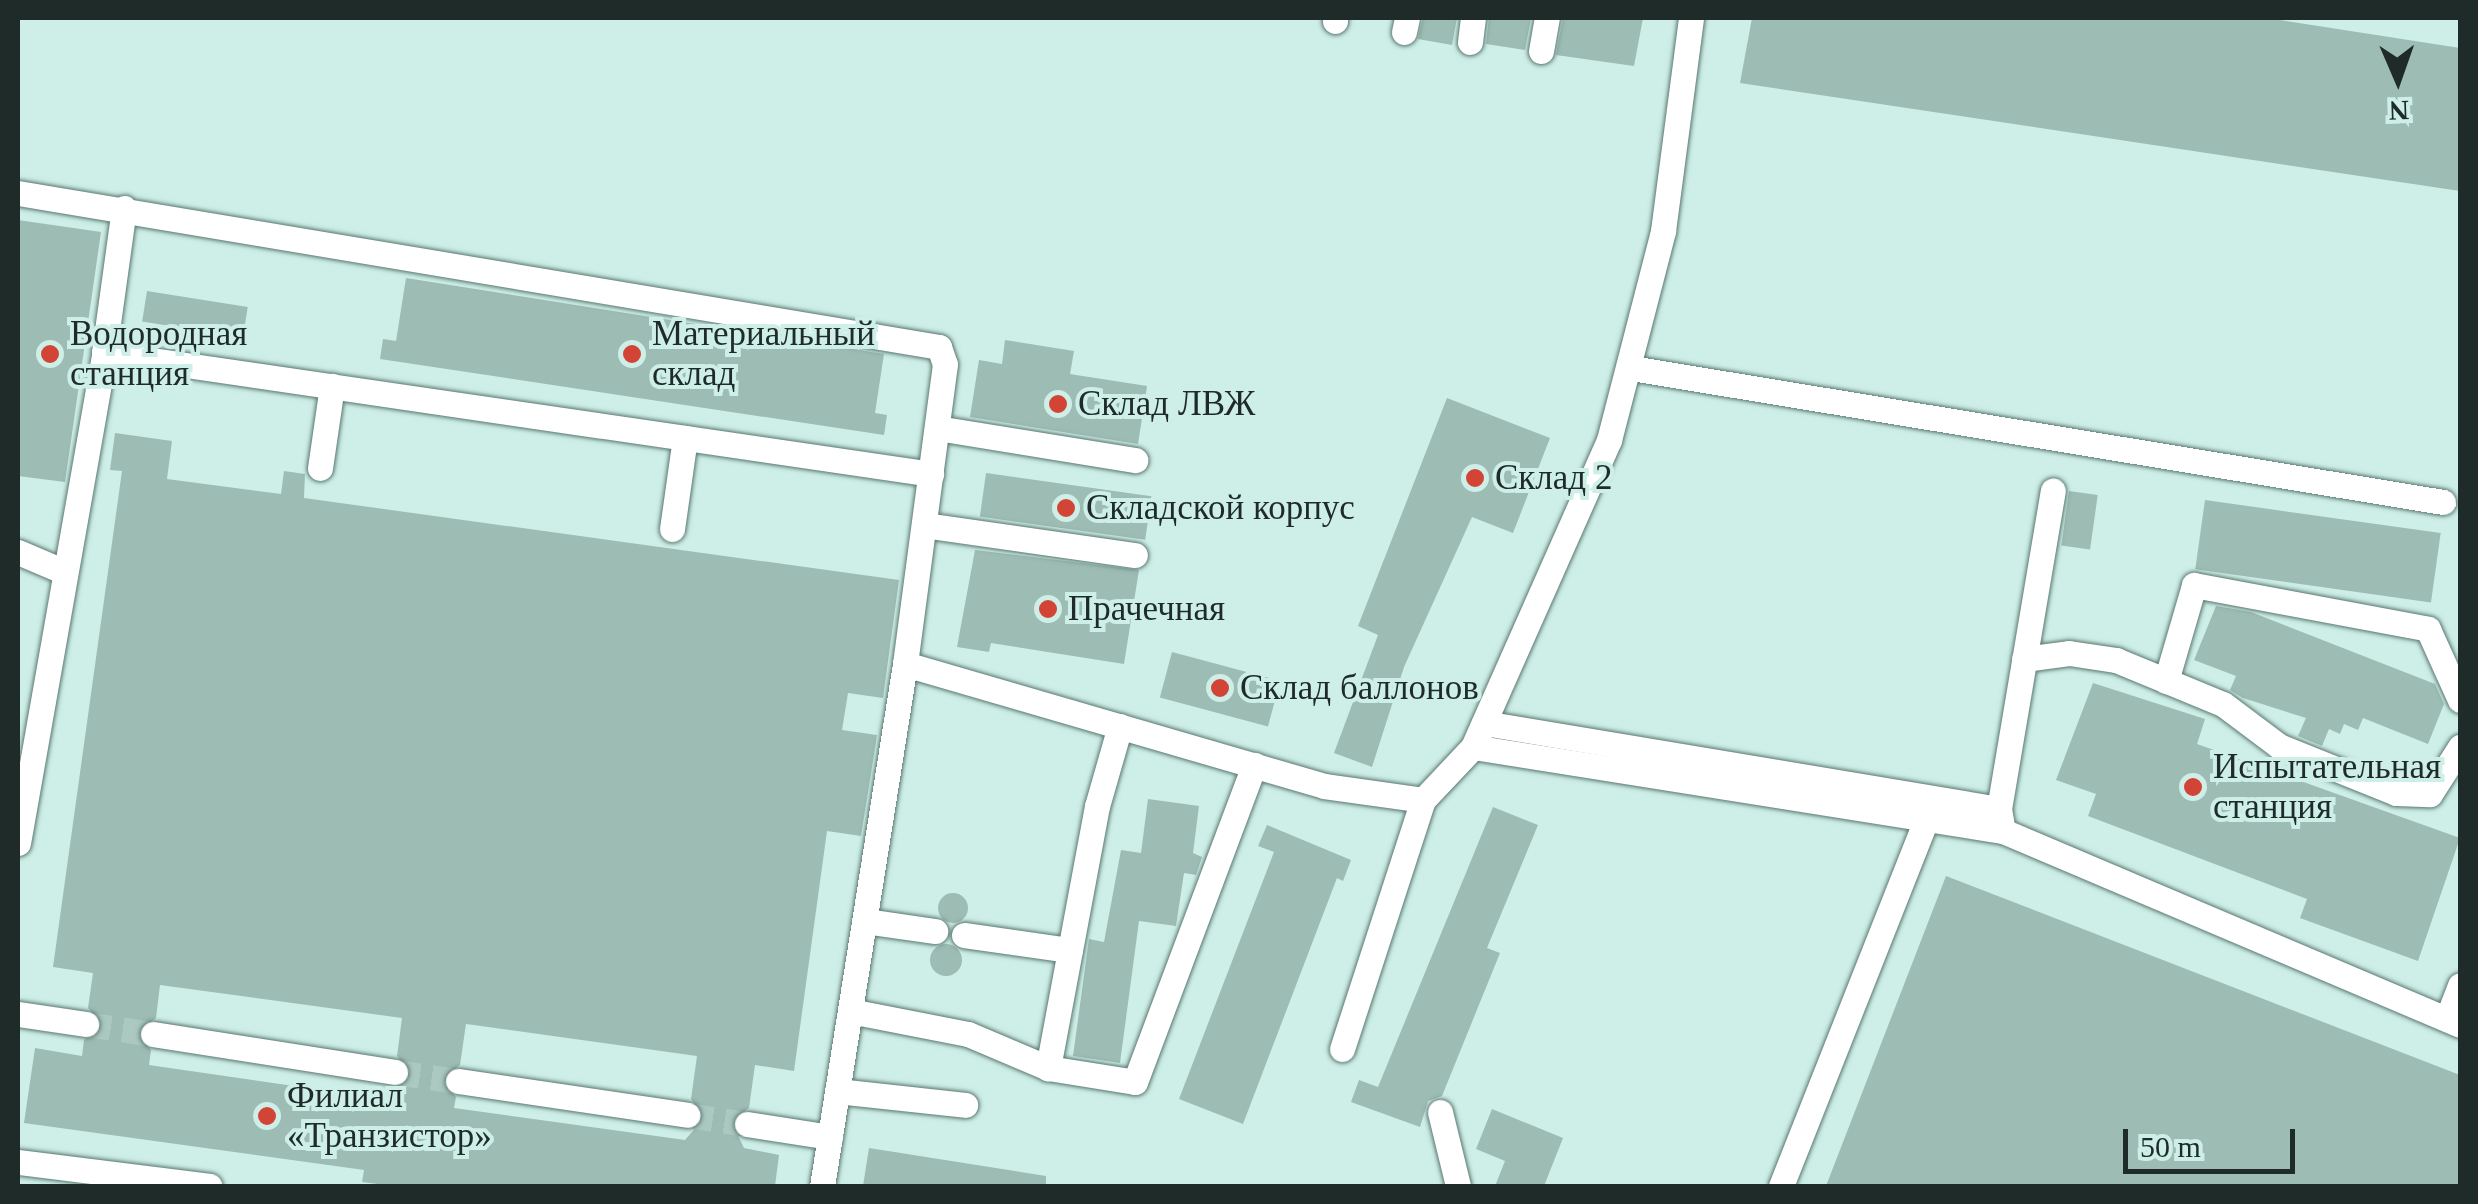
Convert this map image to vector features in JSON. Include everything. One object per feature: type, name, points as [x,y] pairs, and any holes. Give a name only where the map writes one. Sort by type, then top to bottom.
[{"type":"lane","points":[[1541,51],[1547,18]]},
{"type":"lane","points":[[1342,1050],[1423,800],[1473,747],[1609,440],[1663,231],[1690,18]]},
{"type":"lane","points":[[18,193],[918,340],[939,347],[946,364],[905,664],[822,1186]]},
{"type":"lane","points":[[18,843],[104,353],[124,208]]},
{"type":"lane","points":[[104,353],[931,474]]},
{"type":"lane","points":[[1630,368],[2443,502]]},
{"type":"lane","points":[[320,468],[332,386]]},
{"type":"lane","points":[[937,428],[1135,460]]},
{"type":"lane","points":[[672,529],[685,438]]},
{"type":"lane","points":[[2001,820],[2053,491]]},
{"type":"lane","points":[[924,525],[1135,555]]},
{"type":"lane","points":[[18,552],[65,572]]},
{"type":"lane","points":[[2166,681],[2194,584],[2428,629],[2460,700]]},
{"type":"lane","points":[[2024,658],[2069,653],[2116,660],[2223,704],[2279,746],[2396,793],[2430,794],[2460,747]]},
{"type":"lane","points":[[905,664],[1324,786],[1423,800]]},
{"type":"lane","points":[[1484,722],[2001,820],[2454,1022],[2460,985]]},
{"type":"lane","points":[[1048,1068],[1096,806],[1120,726]]},
{"type":"lane","points":[[1473,747],[1925,823],[2001,820]]},
{"type":"lane","points":[[850,1011],[968,1034],[1048,1068],[1135,1082],[1254,766]]},
{"type":"lane","points":[[1781,1186],[1925,823]]},
{"type":"lane","points":[[865,921],[936,930]]},
{"type":"lane","points":[[964,935],[1070,950]]},
{"type":"lane","points":[[18,1014],[86,1024]]},
{"type":"lane","points":[[153,1034],[395,1072]]},
{"type":"lane","points":[[458,1081],[688,1115]]},
{"type":"lane","points":[[838,1091],[965,1106]]},
{"type":"lane","points":[[1440,1112],[1458,1186]]},
{"type":"lane","points":[[747,1124],[830,1137]]},
{"type":"lane","points":[[18,1162],[124,1180],[210,1186]]},
{"type":"building","points":[[1423,18],[1457,18],[1452,45],[1418,39]]},
{"type":"building","points":[[1489,18],[1531,18],[1525,50],[1486,44]]},
{"type":"building","points":[[1563,18],[1643,18],[1634,66],[1556,55]]},
{"type":"building","points":[[1752,18],[2267,18],[2460,48],[2460,191],[1740,83]]},
{"type":"building","name":"Водородная станция","points":[[18,220],[101,232],[65,482],[18,476]]},
{"type":"building","name":"Материальный склад","points":[[406,278],[884,354],[875,413],[887,415],[884,435],[380,359],[383,339],[396,341]]},
{"type":"building","points":[[147,291],[248,307],[243,338],[142,322]]},
{"type":"building","name":"Склад ЛВЖ","points":[[1005,340],[1074,351],[1070,374],[1147,386],[1138,444],[970,417],[979,360],[1002,364]]},
{"type":"building","name":"Склад 2","points":[[1447,398],[1550,438],[1513,533],[1472,517],[1404,667],[1372,767],[1334,753],[1378,635],[1358,626]]},
{"type":"building","points":[[115,433],[172,441],[167,479],[281,494],[284,471],[305,474],[304,498],[899,580],[883,698],[848,693],[842,730],[877,735],[861,836],[827,831],[794,1071],[755,1065],[749,1108],[731,1121],[744,1148],[779,1155],[775,1186],[393,1186],[362,1182],[364,1170],[24,1123],[35,1048],[82,1056],[84,1040],[102,1025],[88,1008],[93,973],[53,967],[122,471],[110,470]],"holes":[[[160,985],[402,1018],[397,1056],[411,1075],[392,1088],[391,1100],[149,1065],[151,1050],[137,1032],[156,1018]],[[466,1024],[697,1056],[691,1099],[704,1118],[685,1140],[454,1108],[456,1097],[442,1080],[460,1065]]]},
{"type":"building","name":"Складской корпус","points":[[986,473],[1151,496],[1145,540],[980,517]]},
{"type":"building","points":[[2069,491],[2098,495],[2090,550],[2061,545]]},
{"type":"building","points":[[2205,500],[2441,533],[2431,602],[2195,569]]},
{"type":"building","name":"Прачечная","points":[[975,550],[1139,570],[1124,664],[991,643],[989,652],[957,647]]},
{"type":"building","points":[[2216,606],[2251,612],[2435,684],[2444,704],[2428,744],[2363,718],[2358,730],[2344,724],[2340,734],[2329,729],[2322,746],[2298,736],[2306,718],[2243,698],[2230,690],[2236,676],[2194,660]]},
{"type":"building","name":"Склад баллонов","points":[[1172,652],[1280,681],[1268,726],[1160,697]]},
{"type":"building","points":[[2093,683],[2205,719],[2197,744],[2460,838],[2418,961],[2300,918],[2307,899],[2088,816],[2096,794],[2056,780]]},
{"type":"building","points":[[1148,799],[1199,806],[1193,853],[1202,857],[1196,875],[1184,873],[1176,926],[1139,921],[1120,1063],[1073,1056],[1089,939],[1104,942],[1121,850],[1141,853]]},
{"type":"building","points":[[1493,807],[1538,825],[1487,948],[1500,953],[1442,1096],[1428,1101],[1420,1127],[1351,1102],[1359,1080],[1378,1087]]},
{"type":"building","points":[[1267,825],[1351,860],[1343,881],[1337,878],[1243,1124],[1179,1099],[1274,852],[1258,846]]},
{"type":"building","points":[[1946,876],[2460,1075],[2460,1186],[1826,1186]]},
{"type":"building","points":[[953,893],[964,897],[968,908],[964,919],[953,923],[942,919],[938,908],[942,897]]},
{"type":"building","points":[[946,944],[957,949],[962,960],[957,971],[946,976],[935,971],[930,960],[935,949]]},
{"type":"building","points":[[1492,1109],[1563,1138],[1544,1186],[1495,1186],[1505,1161],[1476,1149]]},
{"type":"building","points":[[869,1148],[1046,1176],[1046,1186],[863,1186]]},
{"type":"tunnel","points":[[86,1024],[153,1034]]},
{"type":"tunnel","points":[[395,1072],[458,1081]]},
{"type":"tunnel","points":[[688,1115],[747,1124]]},
{"type":"place","name":"Водородная станция","points":[[50,354]]},
{"type":"place","name":"Материальный склад","points":[[632,354]]},
{"type":"place","name":"Склад ЛВЖ","points":[[1058,404]]},
{"type":"place","name":"Склад 2","points":[[1475,478]]},
{"type":"place","name":"Складской корпус","points":[[1066,508]]},
{"type":"place","name":"Прачечная","points":[[1048,609]]},
{"type":"place","name":"Склад баллонов","points":[[1220,688]]},
{"type":"place","name":"Испытательная станция","points":[[2193,787]]},
{"type":"place","name":"Филиал «Транзистор»","points":[[267,1116]]}]
